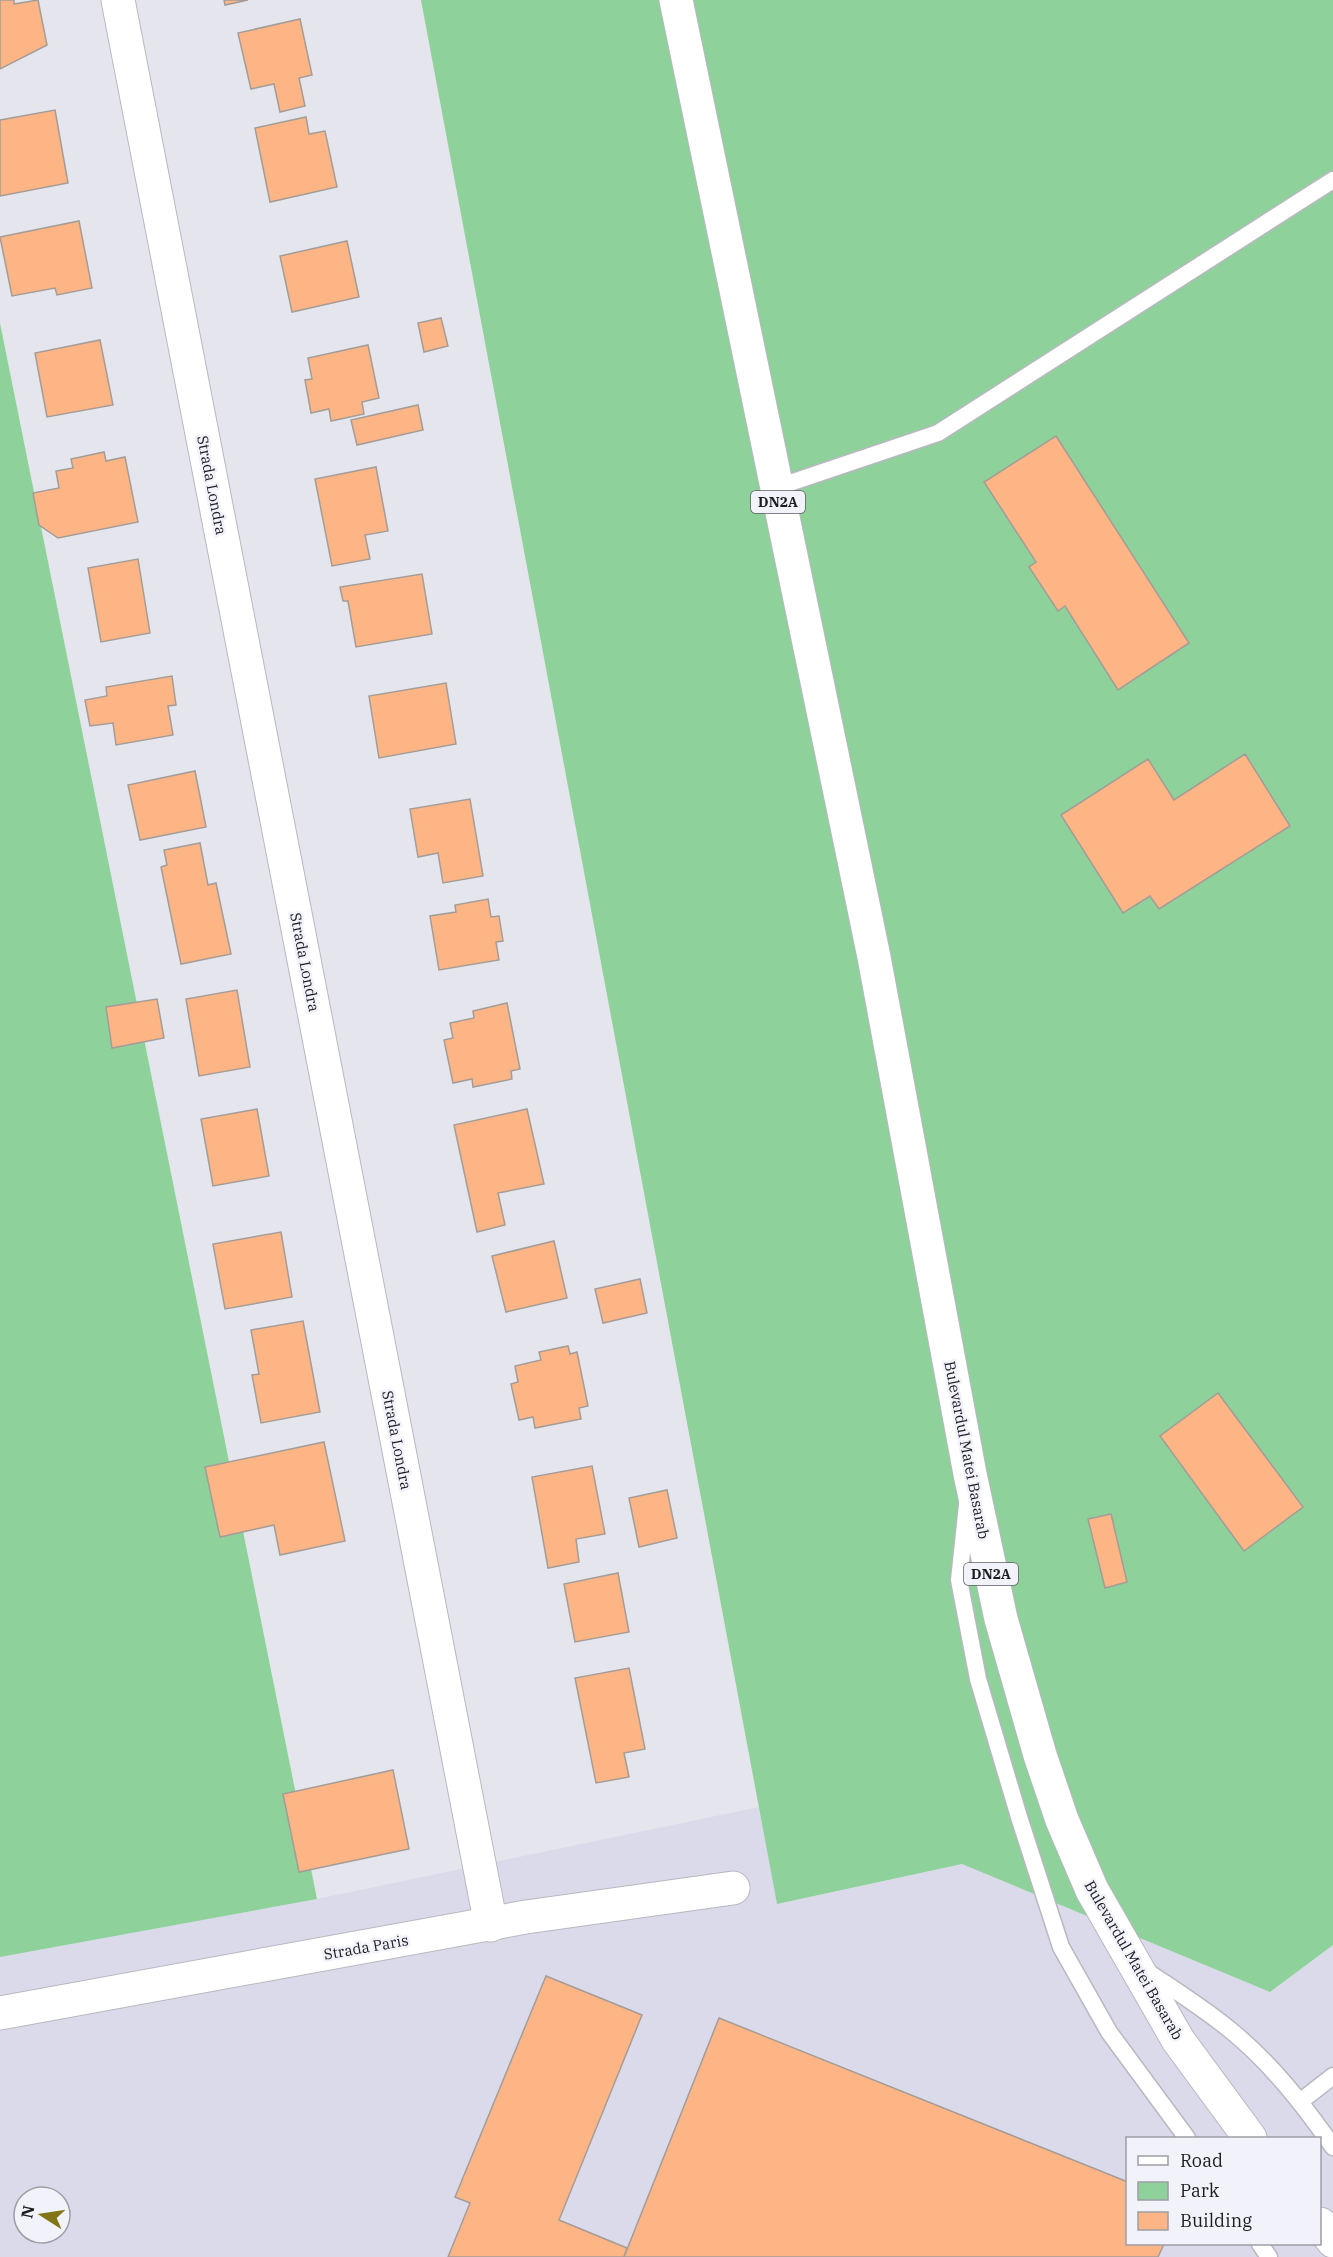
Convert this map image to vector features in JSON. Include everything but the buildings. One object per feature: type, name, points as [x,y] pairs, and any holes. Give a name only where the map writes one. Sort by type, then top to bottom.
[{"type":"main road","name":"Strada Londra","points":[[118,0],[491,1925]]},
{"type":"main road","name":"DN2A","points":[[676,0],[775,489]]},
{"type":"main road","name":"Bulevardul Matei Basarab","points":[[775,489],[874,957],[970,1474],[1001,1619],[1040,1755],[1062,1820],[1092,1890],[1178,2040],[1249,2137]]},
{"type":"main road","name":"Strada Paris","points":[[0,2013],[526,1917],[733,1888]]},
{"type":"main road","points":[[1321,2225],[1333,2241]]},
{"type":"lane","points":[[775,489],[938,433],[1333,180]]},
{"type":"lane","points":[[970,1474],[959,1580],[978,1679],[1061,1947],[1109,2032],[1186,2137]]},
{"type":"lane","points":[[1130,1959],[1230,2029],[1301,2101],[1333,2147]]},
{"type":"lane","points":[[1301,2101],[1333,2076]]},
{"type":"shaded area","points":[[759,1807],[777,1904],[962,1864],[1270,1992],[1333,1945],[1333,2257],[0,2257],[0,1957],[317,1899]]},
{"type":"green space","points":[[421,0],[1333,0],[1333,1945],[1270,1992],[962,1864],[777,1904]]},
{"type":"green space","points":[[0,323],[317,1899],[0,1957]]}]
